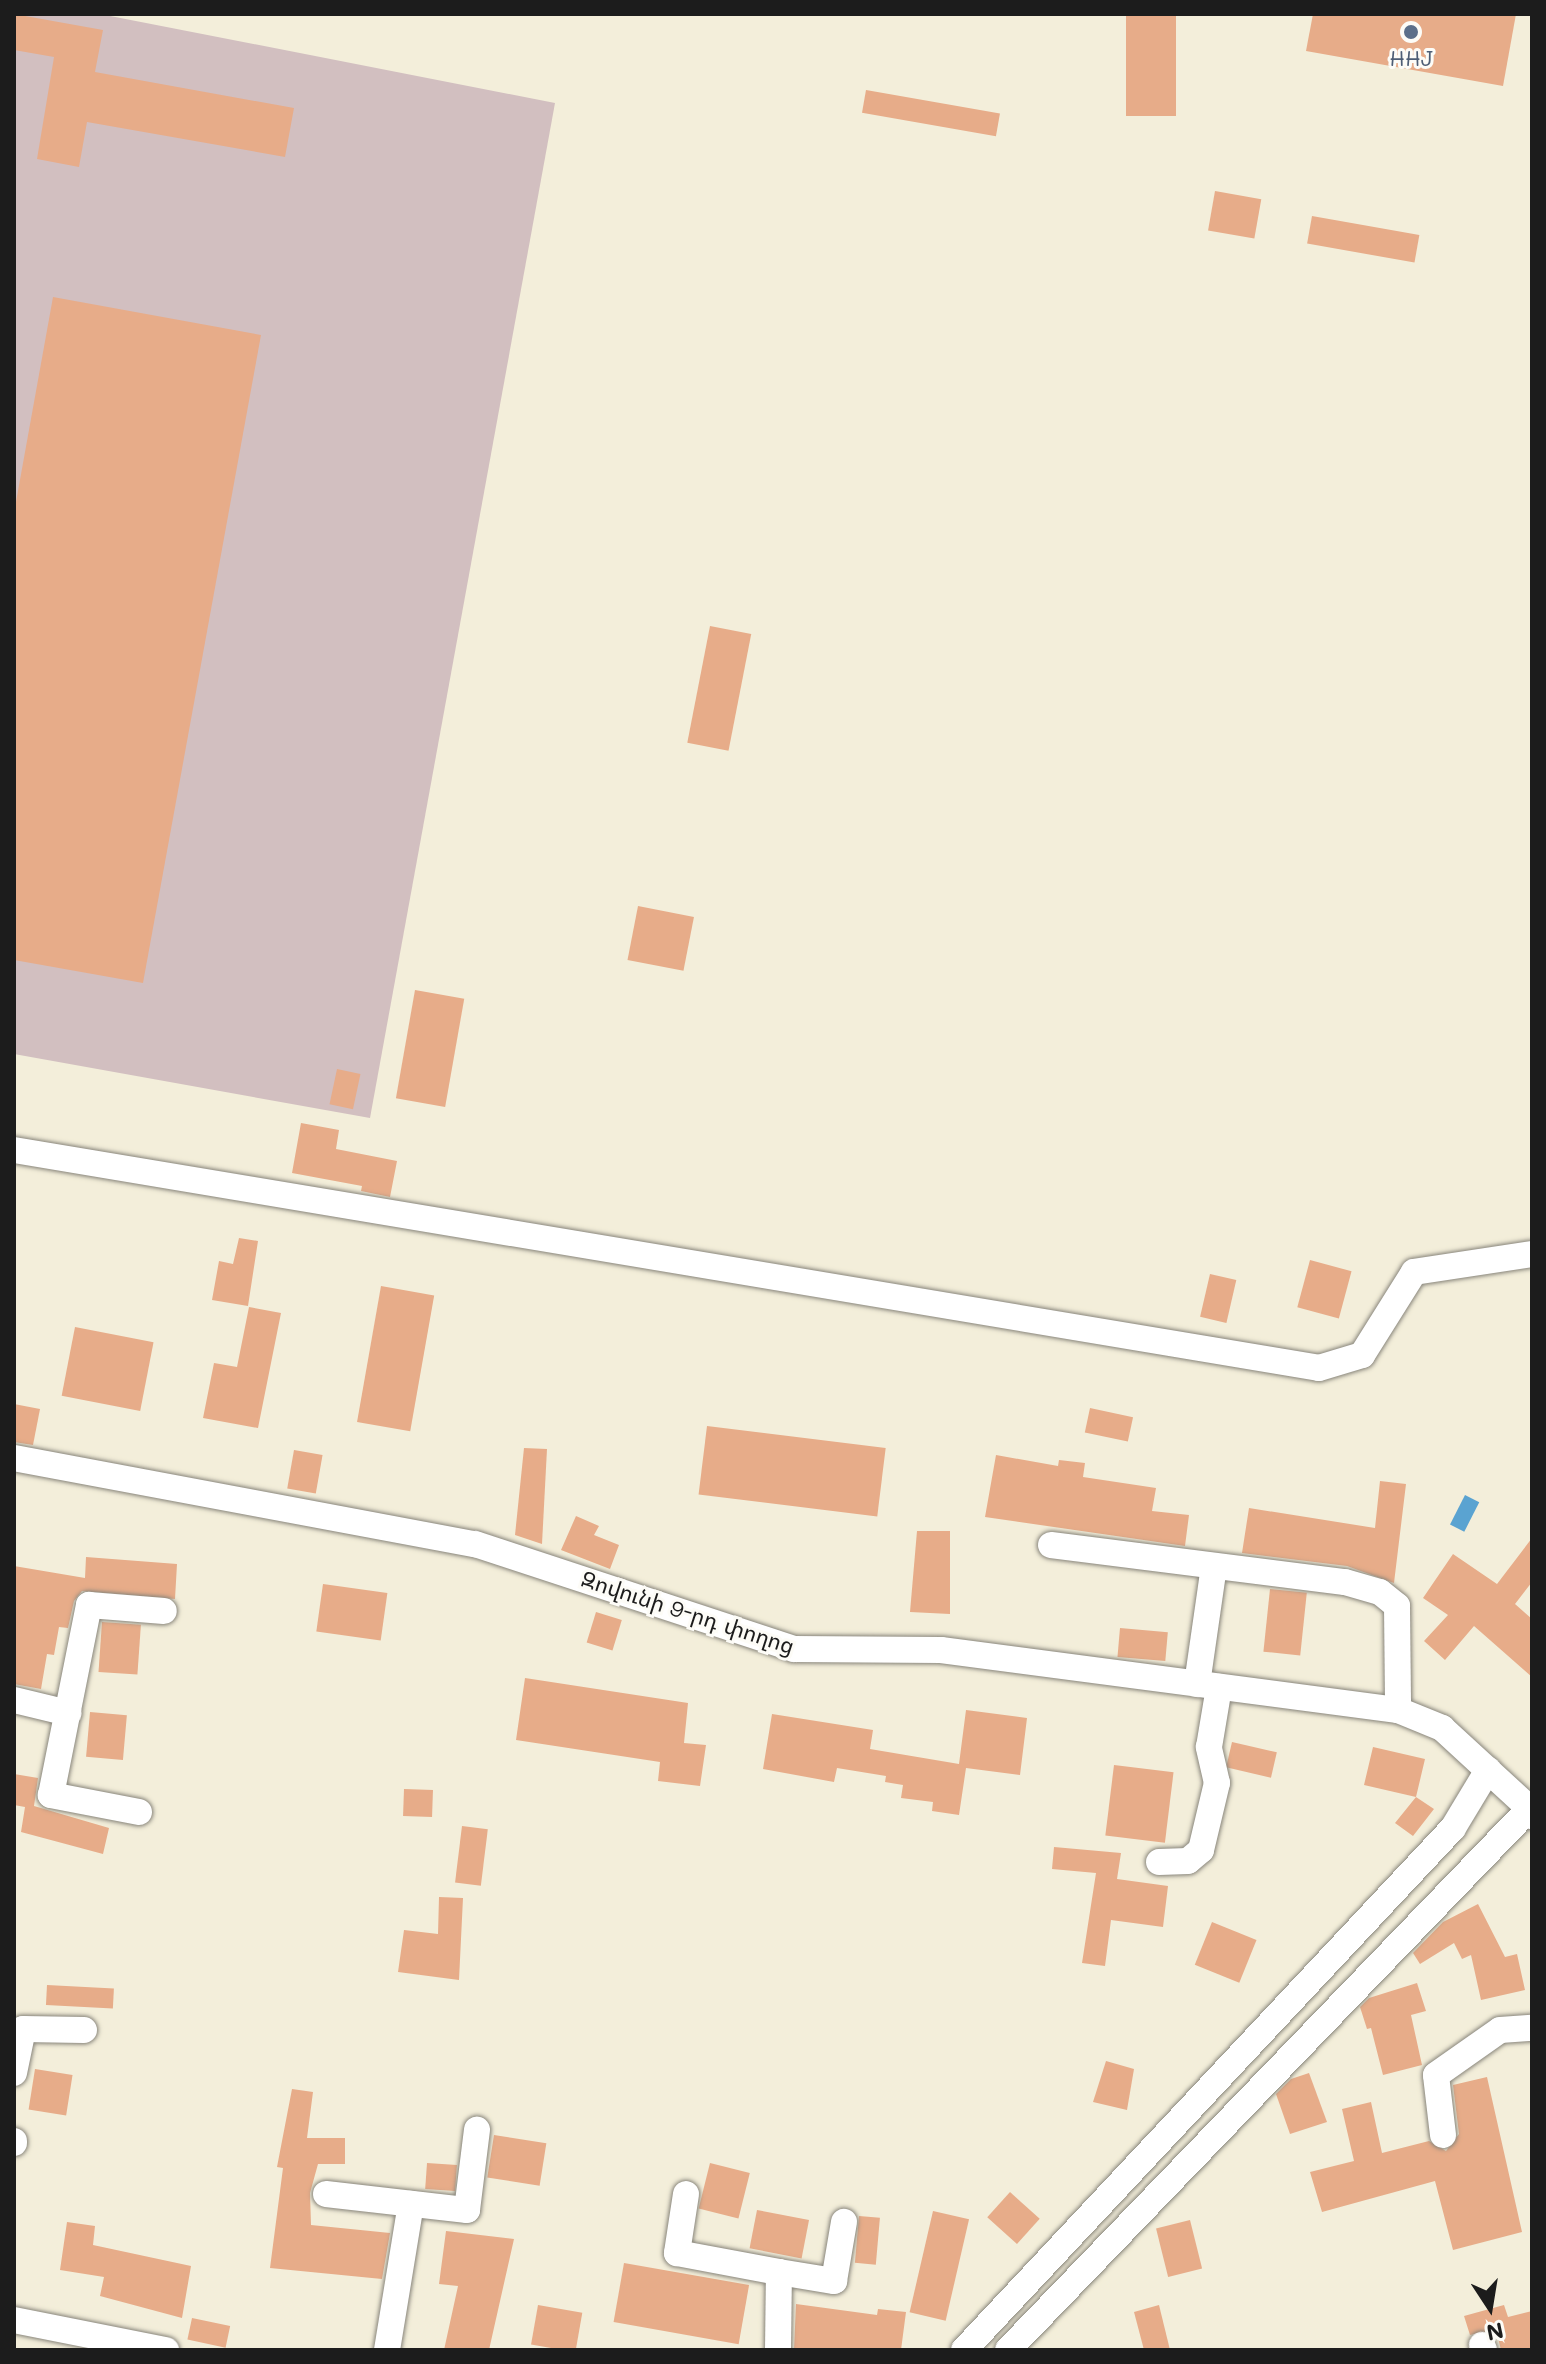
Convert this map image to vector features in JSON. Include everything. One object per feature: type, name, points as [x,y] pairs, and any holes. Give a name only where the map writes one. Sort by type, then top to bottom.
[{"type":"street","points":[[14,1150],[1319,1368],[1362,1355],[1414,1272],[1532,1254]]},
{"type":"street","name":"Զովունի 9-րդ փողոց","points":[[14,1458],[475,1544],[794,1649],[941,1650],[1398,1710],[1442,1728],[1531,1810]]},
{"type":"street","points":[[1051,1545],[1345,1582],[1380,1592],[1397,1606],[1398,1710]]},
{"type":"street","points":[[1159,1862],[1188,1861],[1201,1850],[1217,1783],[1209,1747],[1208,1685],[1214,1566]]},
{"type":"street","points":[[139,1812],[51,1795],[89,1605],[164,1611]]},
{"type":"street","points":[[14,1700],[68,1713]]},
{"type":"street","points":[[964,2350],[1453,1828],[1488,1770]]},
{"type":"street","points":[[1008,2350],[1531,1810]]},
{"type":"street","points":[[1443,2135],[1436,2075],[1500,2030],[1532,2028]]},
{"type":"street","points":[[14,2073],[23,2029],[84,2030]]},
{"type":"street","points":[[326,2194],[467,2210],[477,2130]]},
{"type":"street","points":[[686,2194],[677,2253],[779,2272],[834,2281],[844,2222]]},
{"type":"street","points":[[387,2350],[411,2204]]},
{"type":"street","points":[[778,2350],[779,2272]]},
{"type":"street","points":[[14,2320],[166,2350]]},
{"type":"shaded area","points":[[14,14],[100,14],[555,103],[370,1118],[14,1054]]},
{"type":"water","points":[[1465,1495],[1479,1502],[1464,1532],[1450,1524]]},
{"type":"building","points":[[14,14],[103,30],[95,72],[294,108],[285,157],[87,122],[79,167],[37,159],[54,57],[14,50]]},
{"type":"building","points":[[1126,14],[1176,14],[1176,116],[1126,116]]},
{"type":"building","name":"HHJ","points":[[1313,14],[1516,14],[1503,86],[1306,51]]},
{"type":"building","points":[[866,90],[1000,114],[996,136],[862,113]]},
{"type":"building","points":[[1215,191],[1261,199],[1254,239],[1208,230]]},
{"type":"building","points":[[1312,216],[1419,235],[1414,263],[1307,244]]},
{"type":"building","points":[[53,297],[261,335],[143,983],[14,960],[14,513]]},
{"type":"building","points":[[710,626],[751,634],[729,751],[687,743]]},
{"type":"building","points":[[638,906],[694,917],[683,971],[628,960]]},
{"type":"building","points":[[415,990],[464,999],[445,1107],[396,1098]]},
{"type":"building","points":[[337,1069],[360,1074],[353,1109],[330,1104]]},
{"type":"building","points":[[301,1123],[339,1130],[336,1149],[397,1161],[390,1197],[361,1191],[362,1186],[292,1173]]},
{"type":"building","points":[[239,1238],[258,1241],[248,1306],[212,1300],[219,1261],[233,1264]]},
{"type":"building","points":[[1310,1260],[1352,1271],[1339,1318],[1297,1307]]},
{"type":"building","points":[[1210,1274],[1236,1280],[1226,1323],[1200,1317]]},
{"type":"building","points":[[381,1286],[434,1295],[410,1431],[357,1422]]},
{"type":"building","points":[[249,1307],[281,1313],[258,1428],[203,1418],[214,1363],[237,1367]]},
{"type":"building","points":[[75,1327],[154,1342],[140,1411],[62,1396]]},
{"type":"building","points":[[14,1404],[40,1409],[33,1445],[14,1442]]},
{"type":"building","points":[[1090,1408],[1133,1417],[1128,1442],[1085,1432]]},
{"type":"building","points":[[707,1426],[886,1448],[877,1516],[699,1494]]},
{"type":"building","points":[[524,1448],[547,1449],[542,1544],[515,1535]]},
{"type":"building","points":[[294,1450],[323,1455],[316,1493],[287,1488]]},
{"type":"building","points":[[996,1455],[1058,1466],[1059,1460],[1085,1463],[1083,1477],[1156,1488],[1152,1511],[1189,1515],[1185,1546],[985,1517]]},
{"type":"building","points":[[1380,1481],[1406,1484],[1394,1583],[1347,1566],[1242,1553],[1249,1508],[1375,1528]]},
{"type":"building","points":[[576,1516],[599,1526],[594,1535],[619,1545],[610,1569],[561,1550]]},
{"type":"building","points":[[917,1531],[950,1531],[950,1614],[910,1612]]},
{"type":"building","points":[[1532,1538],[1532,1582],[1515,1604],[1532,1619],[1532,1677],[1474,1626],[1445,1660],[1424,1641],[1448,1615],[1423,1598],[1453,1554],[1497,1584]]},
{"type":"building","points":[[86,1557],[177,1564],[175,1599],[82,1591],[74,1601],[68,1628],[59,1627],[54,1655],[47,1654],[41,1689],[14,1684],[14,1566],[85,1578]]},
{"type":"building","points":[[323,1584],[387,1593],[381,1641],[316,1632]]},
{"type":"building","points":[[1270,1589],[1307,1593],[1300,1656],[1263,1652]]},
{"type":"building","points":[[596,1612],[622,1620],[612,1650],[587,1643]]},
{"type":"building","points":[[102,1622],[141,1625],[137,1675],[99,1672]]},
{"type":"building","points":[[1120,1628],[1168,1632],[1165,1661],[1117,1657]]},
{"type":"building","points":[[525,1678],[688,1703],[684,1743],[706,1745],[700,1786],[658,1781],[660,1762],[516,1740]]},
{"type":"building","points":[[966,1710],[1027,1718],[1020,1775],[966,1768],[959,1815],[932,1811],[933,1802],[901,1798],[903,1785],[885,1782],[886,1776],[837,1768],[834,1782],[763,1769],[772,1714],[873,1730],[870,1749],[959,1764]]},
{"type":"building","points":[[90,1712],[127,1715],[123,1760],[86,1757]]},
{"type":"building","points":[[1232,1742],[1277,1752],[1271,1778],[1226,1767]]},
{"type":"building","points":[[1373,1747],[1425,1759],[1416,1797],[1364,1785]]},
{"type":"building","points":[[1114,1765],[1174,1772],[1165,1843],[1105,1835]]},
{"type":"building","points":[[14,1774],[38,1778],[34,1806],[109,1828],[103,1854],[21,1832],[25,1807],[14,1805]]},
{"type":"building","points":[[404,1789],[433,1790],[432,1817],[403,1816]]},
{"type":"building","points":[[1416,1797],[1434,1809],[1413,1836],[1395,1823]]},
{"type":"building","points":[[462,1826],[488,1829],[481,1886],[455,1883]]},
{"type":"building","points":[[1054,1847],[1121,1853],[1117,1879],[1168,1886],[1163,1927],[1111,1920],[1105,1966],[1082,1963],[1096,1873],[1052,1869]]},
{"type":"building","points":[[439,1897],[463,1898],[459,1980],[398,1972],[404,1930],[438,1934]]},
{"type":"building","points":[[1478,1904],[1505,1957],[1517,1954],[1525,1990],[1481,2000],[1471,1955],[1462,1959],[1454,1943],[1420,1964],[1413,1953],[1443,1922]]},
{"type":"building","points":[[1212,1922],[1257,1940],[1239,1983],[1195,1965]]},
{"type":"building","points":[[1417,1983],[1426,2011],[1411,2015],[1422,2065],[1383,2075],[1371,2028],[1367,2029],[1360,2007],[1369,1998]]},
{"type":"building","points":[[47,1985],[114,1989],[113,2008],[46,2005]]},
{"type":"building","points":[[1106,2061],[1134,2069],[1127,2110],[1093,2102]]},
{"type":"building","points":[[35,2069],[73,2075],[66,2115],[29,2109]]},
{"type":"building","points":[[1309,2073],[1327,2122],[1290,2134],[1276,2094],[1291,2079]]},
{"type":"building","points":[[1487,2077],[1522,2232],[1453,2250],[1435,2181],[1322,2212],[1310,2172],[1354,2161],[1342,2109],[1371,2102],[1382,2153],[1429,2141],[1446,2151],[1459,2134],[1453,2085]]},
{"type":"building","points":[[292,2089],[313,2092],[307,2138],[345,2138],[345,2164],[318,2164],[310,2193],[311,2225],[390,2233],[382,2279],[270,2268],[283,2168],[277,2167]]},
{"type":"building","points":[[494,2135],[546,2143],[540,2186],[487,2177]]},
{"type":"building","points":[[427,2163],[457,2165],[455,2191],[425,2189]]},
{"type":"building","points":[[710,2163],[750,2173],[738,2219],[699,2209]]},
{"type":"building","points":[[1010,2192],[1040,2219],[1017,2244],[987,2217]]},
{"type":"building","points":[[757,2210],[809,2220],[802,2258],[750,2248]]},
{"type":"building","points":[[933,2211],[969,2219],[946,2321],[910,2312]]},
{"type":"building","points":[[859,2216],[880,2218],[876,2265],[855,2263]]},
{"type":"building","points":[[1190,2220],[1202,2269],[1168,2277],[1156,2228]]},
{"type":"building","points":[[67,2222],[95,2226],[93,2245],[191,2266],[182,2318],[100,2296],[104,2277],[60,2270]]},
{"type":"building","points":[[446,2231],[514,2239],[489,2350],[444,2350],[458,2286],[439,2284]]},
{"type":"building","points":[[624,2263],[749,2285],[739,2344],[614,2322]]},
{"type":"building","points":[[796,2304],[877,2315],[878,2309],[906,2312],[901,2350],[794,2350]]},
{"type":"building","points":[[538,2305],[582,2313],[576,2350],[531,2344]]},
{"type":"building","points":[[1159,2305],[1170,2350],[1144,2350],[1134,2312]]},
{"type":"building","points":[[1504,2305],[1508,2317],[1532,2311],[1532,2350],[1501,2350],[1496,2330],[1470,2335],[1464,2316]]},
{"type":"building","points":[[192,2318],[230,2326],[226,2348],[187,2340]]},
{"type":"place","name":"HHJ","points":[[1411,32]]}]
